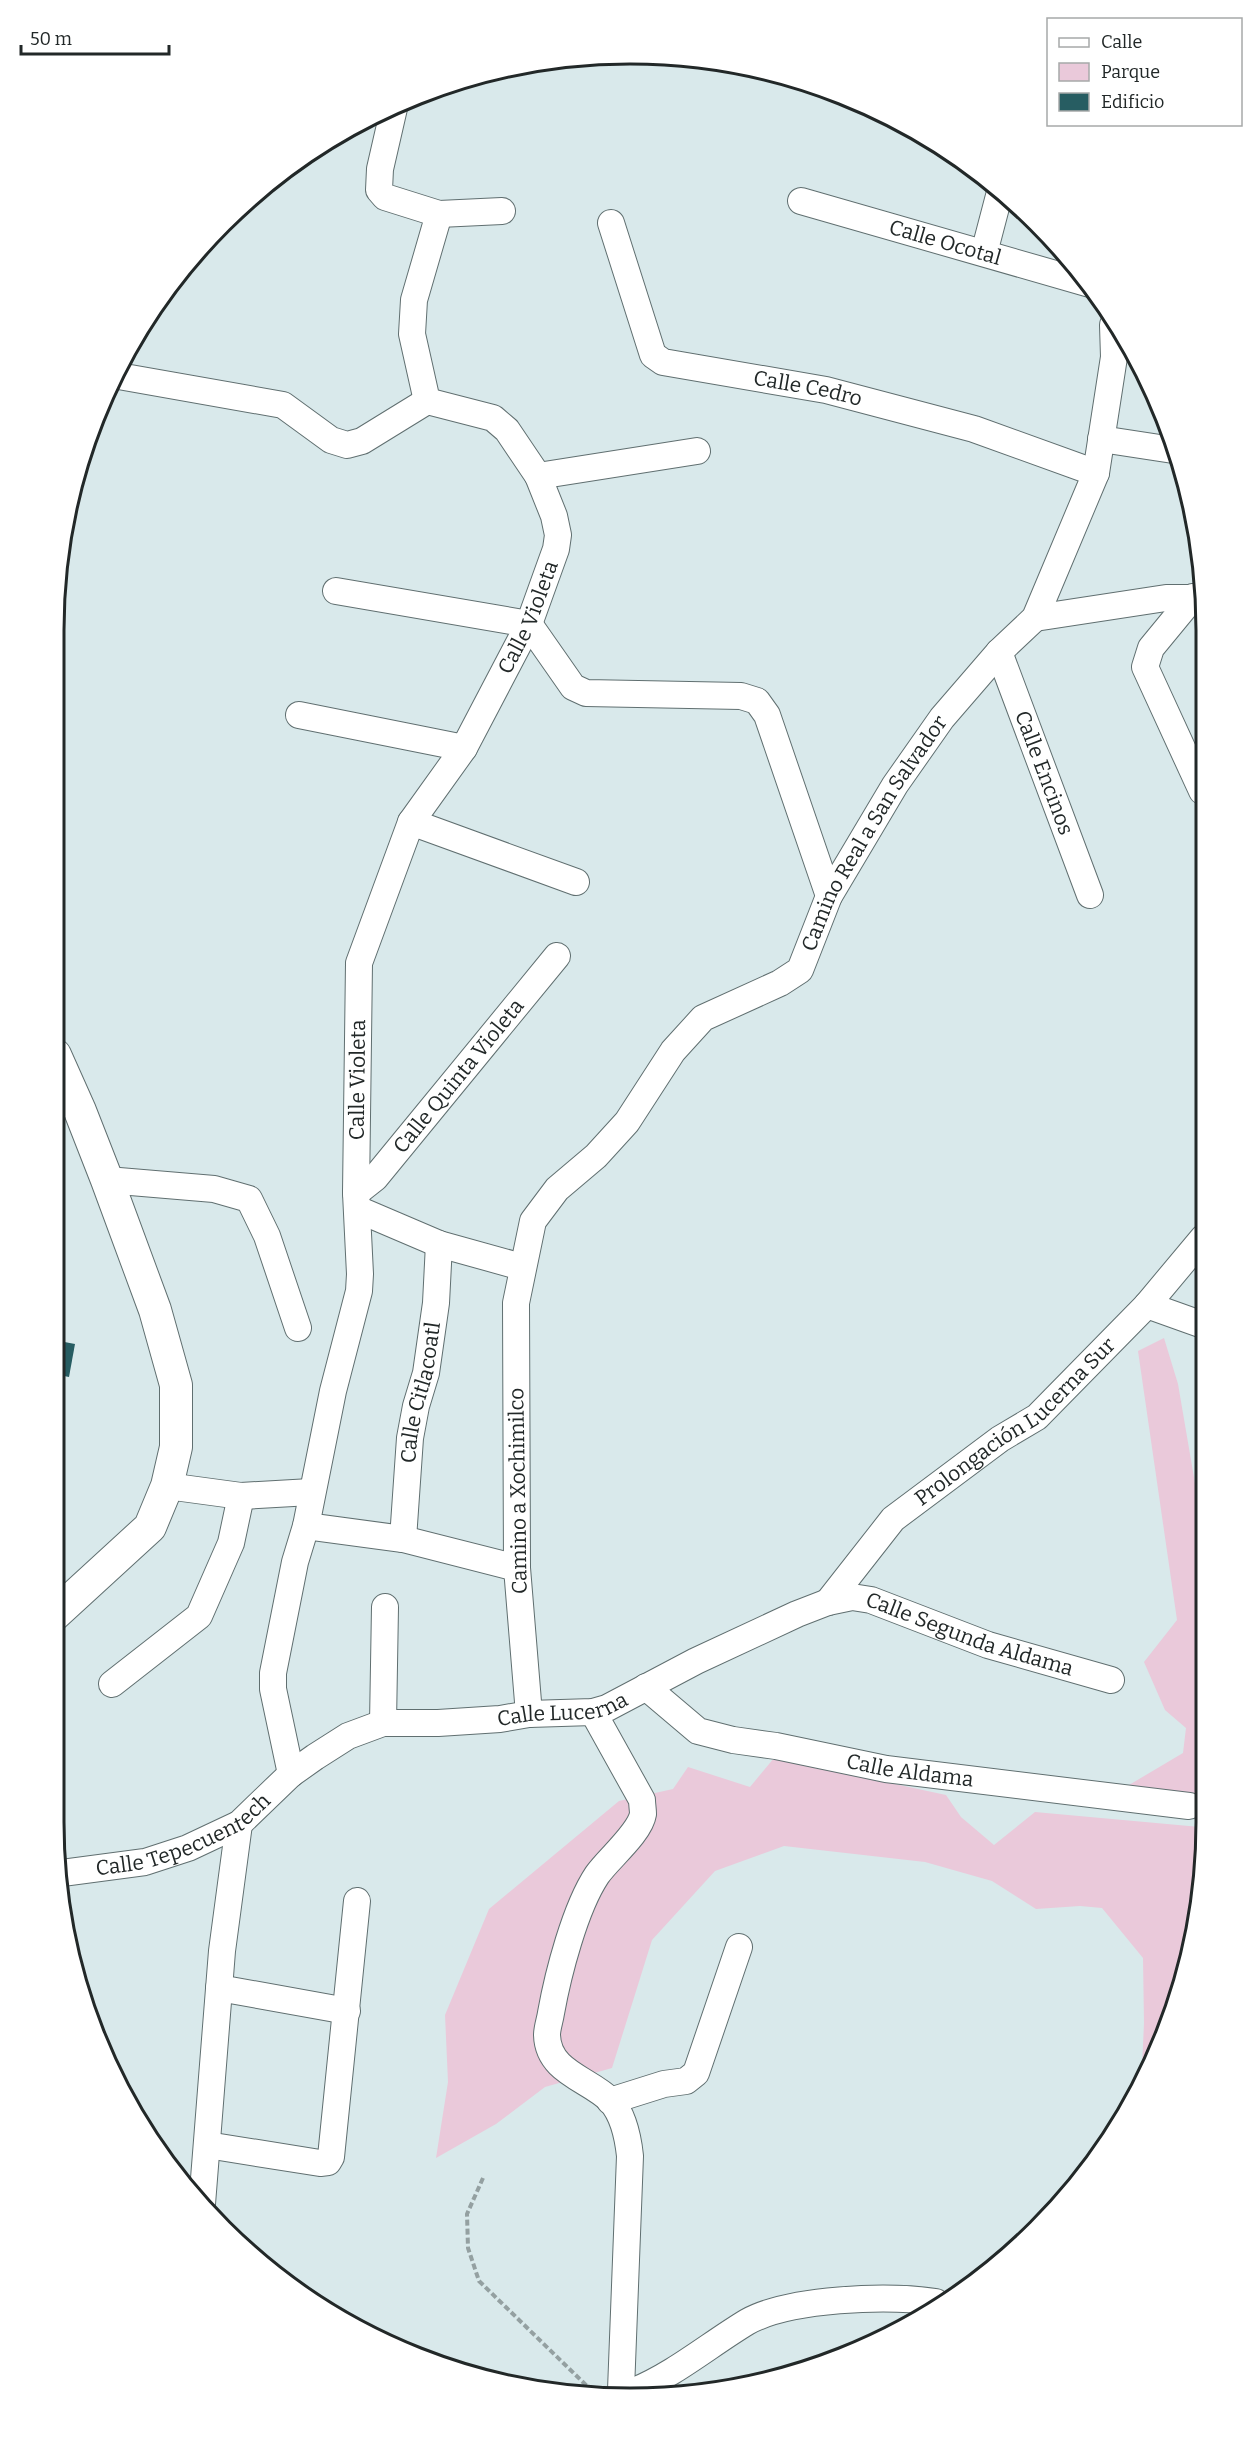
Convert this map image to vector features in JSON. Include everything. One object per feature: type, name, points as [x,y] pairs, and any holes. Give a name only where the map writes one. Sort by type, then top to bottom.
[{"type":"main road","points":[[64,1075],[107,1180],[155,1310],[176,1385],[176,1447],[167,1486],[150,1527],[64,1606]]},
{"type":"street","points":[[391,118],[380,169],[379,190],[385,197],[439,214],[502,212]]},
{"type":"street","name":"Calle Ocotal","points":[[801,201],[1073,279]]},
{"type":"street","points":[[984,253],[998,201]]},
{"type":"street","points":[[125,377],[283,405],[331,440],[347,445],[362,441],[427,401],[412,334],[413,312],[414,300],[439,214]]},
{"type":"street","name":"Calle Cedro","points":[[611,223],[653,355],[663,362],[826,390],[974,429],[1095,473]]},
{"type":"street","name":"Camino Real a San Salvador","points":[[522,1267],[533,1221],[557,1189],[596,1156],[627,1122],[673,1051],[703,1018],[780,983],[800,970],[829,896],[895,784],[942,718],[999,652],[1035,618],[1095,473],[1114,357],[1113,337]]},
{"type":"street","name":"Calle Violeta","points":[[291,1774],[273,1689],[273,1673],[333,1391],[359,1291],[356,1201],[359,963],[411,822],[464,748],[529,624],[556,549],[558,535],[554,516],[538,476],[507,430],[493,418],[427,401]]},
{"type":"street","points":[[1101,439],[1165,449]]},
{"type":"street","points":[[538,476],[697,451]]},
{"type":"street","points":[[336,591],[529,624],[573,687],[586,693],[741,696],[757,701],[767,715],[829,896]]},
{"type":"street","points":[[1035,618],[1166,598],[1194,597]]},
{"type":"street","points":[[1194,600],[1151,648],[1145,668],[1196,778]]},
{"type":"street","name":"Calle Encinos","points":[[999,652],[1090,895]]},
{"type":"street","points":[[299,715],[464,748]]},
{"type":"street","points":[[411,822],[576,882]]},
{"type":"street","name":"Calle Quinta Violeta","points":[[356,1201],[557,956]]},
{"type":"street","points":[[107,1180],[214,1189],[249,1199],[267,1236],[298,1328]]},
{"type":"street","points":[[356,1201],[439,1244],[522,1267]]},
{"type":"street","name":"Calle Citlacoatl","points":[[403,1539],[410,1438],[416,1406],[426,1373],[436,1303],[439,1244]]},
{"type":"street","name":"Prolongación Lucerna Sur","points":[[828,1602],[893,1519],[1000,1439],[1038,1417],[1147,1305],[1196,1246]]},
{"type":"street","name":"Camino a Xochimilco","points":[[522,1267],[516,1303],[517,1568],[529,1714]]},
{"type":"street","points":[[1147,1305],[1196,1322]]},
{"type":"street","points":[[167,1486],[241,1496],[311,1492]]},
{"type":"street","points":[[112,1684],[199,1616],[231,1543],[241,1496]]},
{"type":"street","points":[[306,1526],[403,1539],[517,1568]]},
{"type":"street","name":"Calle Segunda Aldama","points":[[828,1602],[852,1597],[871,1600],[988,1645],[1111,1680]]},
{"type":"street","name":"Calle Lucerna","points":[[291,1774],[348,1736],[383,1723],[438,1723],[500,1719],[529,1714],[593,1712],[607,1708],[696,1661],[828,1602]]},
{"type":"street","points":[[383,1723],[385,1607]]},
{"type":"street","name":"Calle Aldama","points":[[646,1687],[698,1731],[733,1740],[776,1746],[886,1769],[1189,1806]]},
{"type":"street","points":[[593,1712],[642,1800],[643,1815],[636,1829],[596,1877],[579,1915],[558,1976],[547,2036],[552,2055],[568,2073],[610,2101],[628,2135],[630,2156],[621,2388]]},
{"type":"street","name":"Calle Tepecuentech","points":[[67,1872],[145,1862],[188,1848],[239,1824],[291,1774]]},
{"type":"street","points":[[203,2193],[219,1988],[239,1824]]},
{"type":"street","points":[[207,2145],[320,2163],[328,2162],[332,2157],[357,1901]]},
{"type":"street","points":[[610,2101],[664,2084],[686,2081],[696,2073],[739,1947]]},
{"type":"street","points":[[219,1988],[347,2011]]},
{"type":"street","points":[[643,2387],[656,2382],[748,2322],[769,2312],[867,2298],[929,2302]]},
{"type":"path","points":[[483,2178],[467,2214],[468,2248],[479,2281],[586,2385]]},
{"type":"green space","points":[[1164,1338],[1178,1384],[1196,1489],[1196,1796],[1129,1785],[1183,1753],[1186,1728],[1165,1710],[1144,1662],[1177,1620],[1138,1351]]},
{"type":"green space","points":[[774,1758],[946,1795],[961,1817],[994,1845],[1035,1812],[1196,1827],[1191,1896],[1185,1932],[1165,2004],[1142,2060],[1143,1958],[1102,1908],[1080,1906],[1036,1909],[992,1881],[925,1862],[784,1846],[715,1871],[652,1940],[612,2068],[545,2087],[496,2124],[436,2158],[448,2082],[445,2015],[489,1909],[619,1801],[673,1789],[688,1767],[750,1787]]},
{"type":"building","points":[[64,1342],[75,1344],[69,1377],[64,1376]]}]
